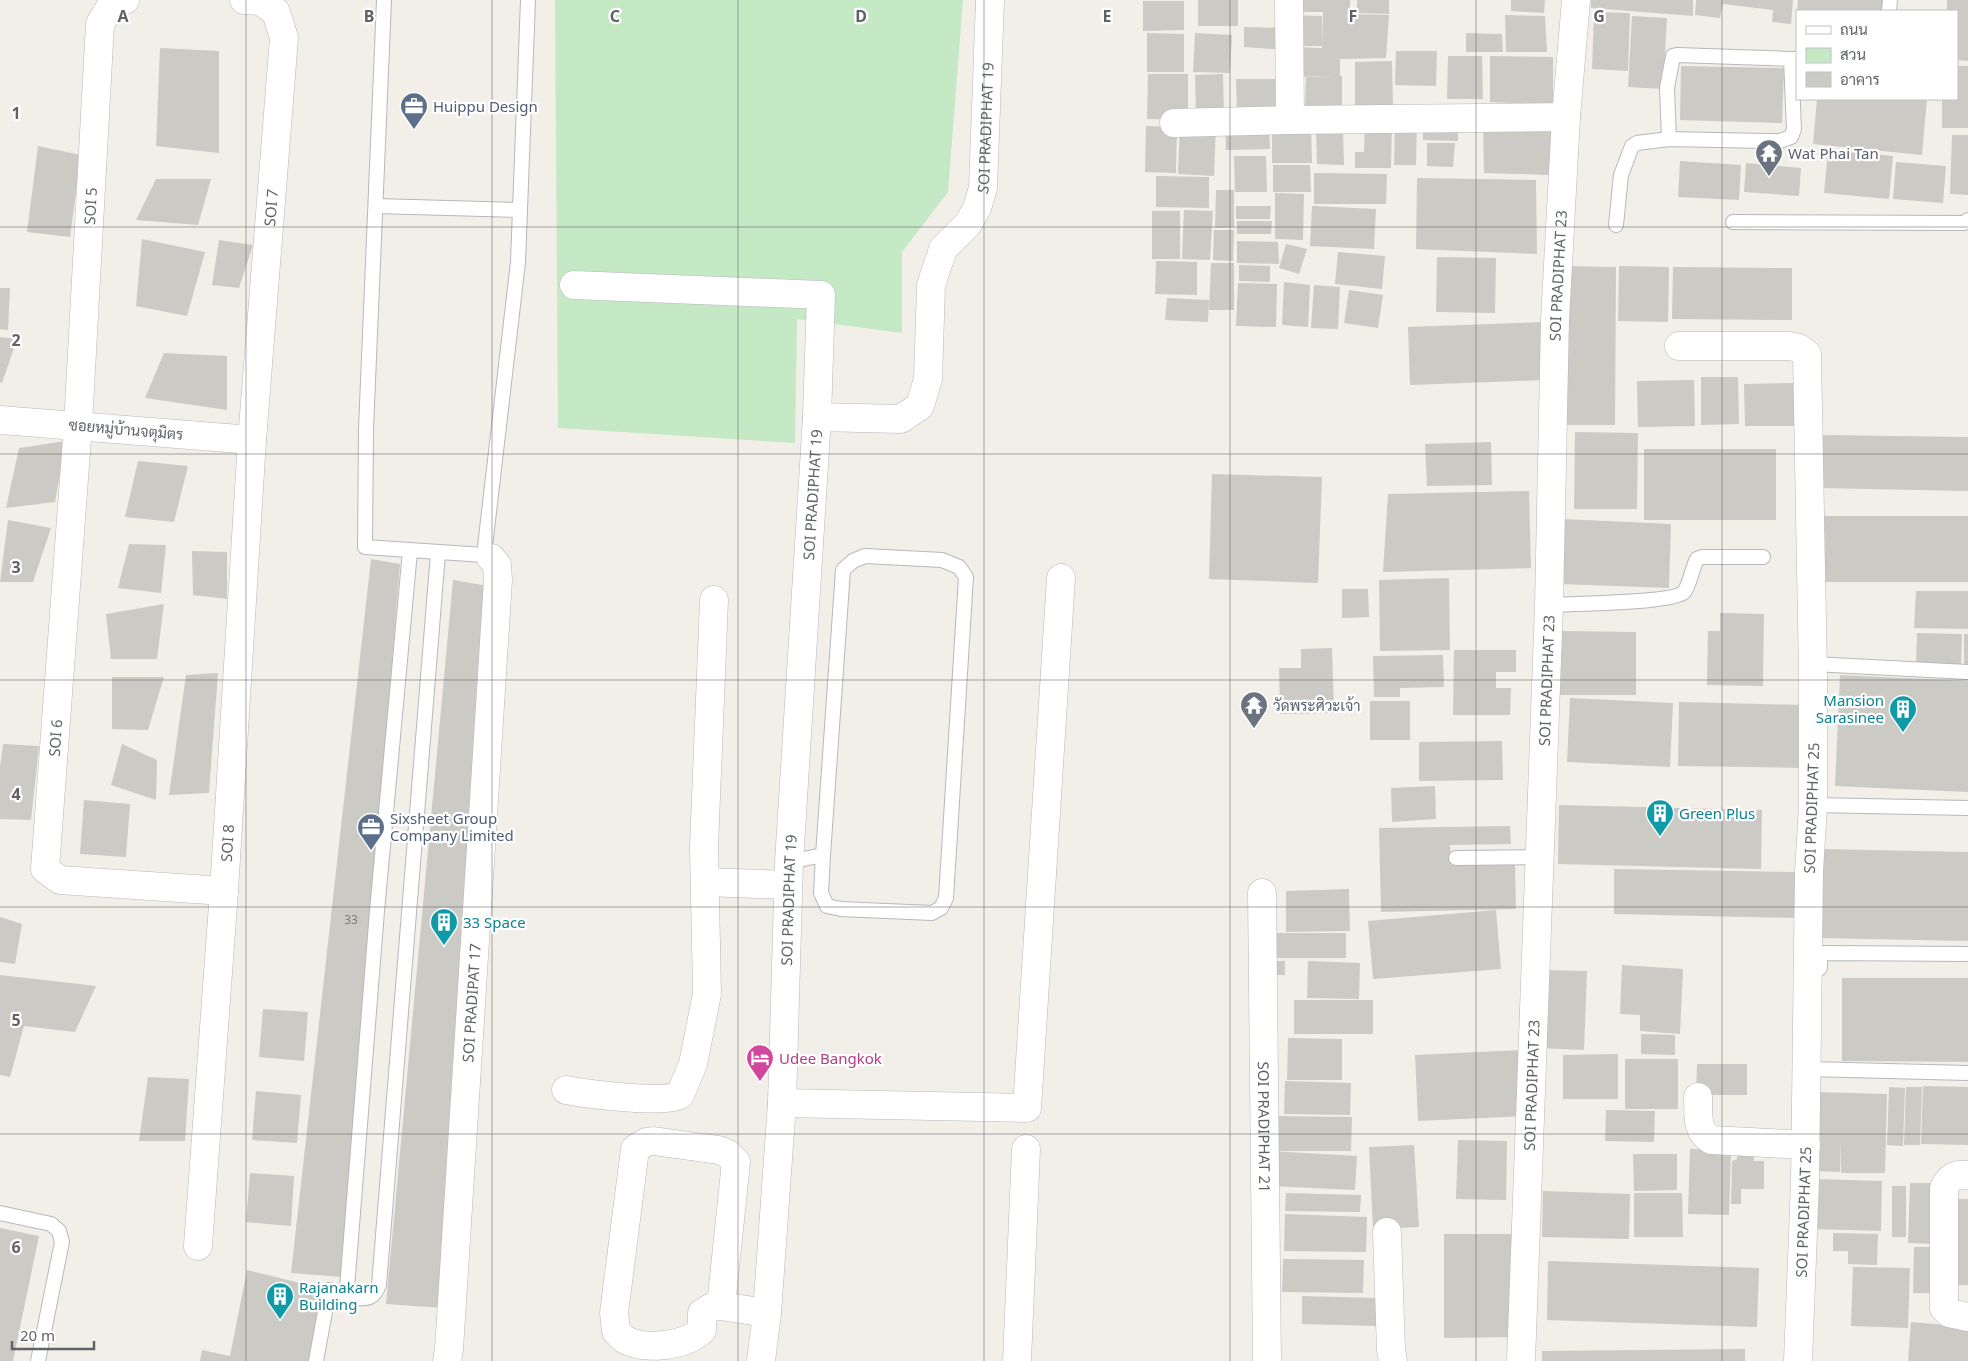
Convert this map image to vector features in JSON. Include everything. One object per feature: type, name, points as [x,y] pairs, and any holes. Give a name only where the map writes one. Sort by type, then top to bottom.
[{"type":"street","name":"SOI 5","points":[[78,425],[100,24],[111,6],[125,0]]},
{"type":"street","name":"SOI 7","points":[[244,0],[260,2],[276,12],[284,38],[252,440]]},
{"type":"street","name":"SOI PRADIPHAT 19","points":[[761,1361],[767,1312],[782,1103],[789,874],[817,417],[901,419],[920,406],[928,379],[931,285],[943,249],[968,224],[977,208],[983,188],[990,0]]},
{"type":"street","points":[[1289,0],[1290,120]]},
{"type":"street","name":"SOI PRADIPHAT 23","points":[[1521,1361],[1541,857],[1555,320],[1566,117],[1576,0]]},
{"type":"street","points":[[1174,123],[1566,117]]},
{"type":"street","points":[[574,285],[821,294],[817,417]]},
{"type":"street","name":"SOI PRADIPHAT 25","points":[[1679,346],[1789,346],[1799,348],[1807,354],[1813,664],[1813,805],[1809,872],[1814,1069],[1806,1145],[1798,1361]]},
{"type":"street","name":"ซอยหมู่บ้านจตุมิตร","points":[[0,420],[252,440]]},
{"type":"street","name":"SOI 6","points":[[78,425],[45,869],[60,880],[224,891]]},
{"type":"street","name":"SOI 8","points":[[198,1246],[224,891],[252,440]]},
{"type":"street","name":"SOI PRADIPAT 17","points":[[447,1361],[498,580],[497,565],[488,557]]},
{"type":"street","points":[[782,1103],[1027,1108],[1061,578]]},
{"type":"street","points":[[566,1090],[588,1094],[661,1099],[675,1098],[680,1095],[693,1064],[707,994],[704,846],[714,600]]},
{"type":"street","points":[[705,882],[789,874]]},
{"type":"street","name":"SOI PRADIPHAT 21","points":[[1262,893],[1267,1361]]},
{"type":"street","points":[[1698,1097],[1700,1129],[1703,1135],[1711,1140],[1806,1145]]},
{"type":"street","points":[[721,1306],[736,1162],[728,1154],[719,1150],[653,1140],[646,1142],[635,1149],[614,1312],[616,1331],[624,1339],[646,1346],[684,1342],[695,1337],[702,1330],[702,1314],[712,1307],[721,1306],[767,1312]]},
{"type":"street","points":[[1017,1361],[1026,1149]]},
{"type":"street","points":[[1968,1175],[1956,1174],[1948,1178],[1944,1188],[1944,1308],[1949,1313],[1968,1317]]},
{"type":"street","points":[[1387,1232],[1393,1361]]},
{"type":"lane","points":[[384,0],[366,429],[365,547],[488,557],[518,262],[528,0]]},
{"type":"lane","points":[[1616,225],[1621,175],[1632,146],[1637,142],[1668,139],[1780,141],[1791,137],[1794,129],[1794,59],[1673,56],[1667,88],[1668,139]]},
{"type":"lane","points":[[376,206],[520,210]]},
{"type":"lane","points":[[1734,222],[1964,223],[1968,220]]},
{"type":"lane","points":[[347,1294],[377,911],[410,551]]},
{"type":"lane","points":[[316,1361],[329,1290],[347,1294],[351,1298],[371,1298],[374,1296],[379,1285],[438,552]]},
{"type":"lane","points":[[865,556],[942,560],[959,567],[966,577],[946,898],[941,908],[932,914],[841,909],[827,906],[821,893],[822,855],[843,570],[853,561],[865,556]]},
{"type":"lane","points":[[1549,605],[1655,600],[1679,595],[1684,592],[1697,559],[1702,557],[1763,557]]},
{"type":"lane","points":[[1813,664],[1968,672]]},
{"type":"lane","points":[[1813,805],[1968,808]]},
{"type":"lane","points":[[789,874],[822,855]]},
{"type":"lane","points":[[1456,858],[1541,857]]},
{"type":"lane","points":[[1968,954],[1820,953],[1814,1069],[1968,1073]]},
{"type":"lane","points":[[0,1213],[51,1224],[62,1236],[38,1361]]},
{"type":"green space","points":[[555,0],[963,0],[948,192],[902,252],[902,333],[797,319],[795,443],[558,428]]},
{"type":"building","points":[[1198,0],[1238,0],[1238,26],[1198,26]]},
{"type":"building","points":[[1292,0],[1350,0],[1350,14],[1389,15],[1386,58],[1340,59],[1342,110],[1305,111],[1306,77],[1334,76],[1296,77],[1295,47],[1322,48],[1323,12],[1292,12]]},
{"type":"building","points":[[1357,0],[1389,0],[1389,14],[1357,13]]},
{"type":"building","points":[[1511,0],[1545,0],[1544,13],[1511,11]]},
{"type":"building","points":[[1591,0],[1693,0],[1693,16],[1591,8]]},
{"type":"building","points":[[1696,0],[1793,0],[1791,24],[1772,22],[1773,10],[1723,4],[1720,18],[1695,15]]},
{"type":"building","points":[[1798,0],[1883,0],[1882,10],[1797,10]]},
{"type":"building","points":[[1947,0],[1968,0],[1968,61],[1958,60],[1958,10],[1947,10]]},
{"type":"building","points":[[1143,1],[1184,1],[1184,30],[1143,31]]},
{"type":"building","points":[[1594,12],[1630,13],[1628,71],[1592,69]]},
{"type":"building","points":[[1290,15],[1322,16],[1322,46],[1291,46]]},
{"type":"building","points":[[1505,15],[1545,16],[1547,52],[1506,52]]},
{"type":"building","points":[[1632,16],[1667,18],[1663,89],[1628,87]]},
{"type":"building","points":[[1244,27],[1287,28],[1286,50],[1244,47]]},
{"type":"building","points":[[1147,33],[1184,34],[1184,72],[1147,72]]},
{"type":"building","points":[[1195,33],[1232,35],[1230,73],[1193,72]]},
{"type":"building","points":[[1466,33],[1502,34],[1503,52],[1466,52]]},
{"type":"building","points":[[160,48],[219,51],[219,153],[156,146]]},
{"type":"building","points":[[1396,51],[1437,51],[1436,86],[1395,85]]},
{"type":"building","points":[[1448,56],[1482,56],[1483,99],[1447,99]]},
{"type":"building","points":[[1490,56],[1553,57],[1553,105],[1490,102]]},
{"type":"building","points":[[1392,61],[1393,108],[1355,107],[1355,62]]},
{"type":"building","points":[[1681,66],[1784,68],[1782,123],[1680,120]]},
{"type":"building","points":[[1958,66],[1968,66],[1968,128],[1942,128],[1942,100],[1958,100]]},
{"type":"building","points":[[1148,74],[1188,74],[1188,120],[1147,119]]},
{"type":"building","points":[[1223,74],[1224,115],[1196,116],[1195,75]]},
{"type":"building","points":[[1236,79],[1287,79],[1287,117],[1237,118]]},
{"type":"building","points":[[1817,100],[1927,100],[1922,155],[1813,144]]},
{"type":"building","points":[[1423,120],[1458,121],[1458,141],[1423,140]]},
{"type":"building","points":[[1417,122],[1416,165],[1394,165],[1395,123]]},
{"type":"building","points":[[1269,123],[1270,149],[1226,150],[1225,124]]},
{"type":"building","points":[[1272,123],[1311,123],[1312,163],[1272,163]]},
{"type":"building","points":[[1365,123],[1392,123],[1391,168],[1355,168],[1355,152],[1364,152]]},
{"type":"building","points":[[1483,123],[1552,123],[1552,175],[1484,173]]},
{"type":"building","points":[[1180,125],[1216,126],[1214,176],[1178,174]]},
{"type":"building","points":[[1146,126],[1177,127],[1176,173],[1145,172]]},
{"type":"building","points":[[1316,131],[1343,131],[1344,165],[1317,164]]},
{"type":"building","points":[[1952,135],[1968,135],[1968,195],[1950,194]]},
{"type":"building","points":[[1427,143],[1455,143],[1453,167],[1427,166]]},
{"type":"building","points":[[38,146],[81,155],[70,237],[27,232]]},
{"type":"building","points":[[1828,150],[1893,156],[1889,199],[1824,193]]},
{"type":"building","points":[[1234,156],[1266,156],[1267,192],[1235,192]]},
{"type":"building","points":[[1680,161],[1741,165],[1739,200],[1678,197]]},
{"type":"building","points":[[1896,162],[1946,166],[1943,203],[1893,199]]},
{"type":"building","points":[[1746,163],[1801,168],[1799,196],[1744,192]]},
{"type":"building","points":[[1273,165],[1310,165],[1311,192],[1273,192]]},
{"type":"building","points":[[1314,173],[1387,174],[1386,204],[1314,204]]},
{"type":"building","points":[[1156,176],[1209,177],[1209,208],[1156,207]]},
{"type":"building","points":[[1417,178],[1536,180],[1537,254],[1416,249]]},
{"type":"building","points":[[156,179],[211,179],[198,225],[136,220]]},
{"type":"building","points":[[1216,190],[1234,190],[1234,227],[1215,228]]},
{"type":"building","points":[[1275,193],[1304,194],[1303,240],[1275,239]]},
{"type":"building","points":[[1236,206],[1271,206],[1270,219],[1236,219]]},
{"type":"building","points":[[1312,206],[1376,209],[1374,249],[1310,246]]},
{"type":"building","points":[[1184,210],[1213,211],[1210,260],[1182,259]]},
{"type":"building","points":[[1152,211],[1180,211],[1180,259],[1152,259]]},
{"type":"building","points":[[1237,221],[1272,221],[1271,234],[1237,234]]},
{"type":"building","points":[[1214,230],[1234,230],[1233,261],[1213,260]]},
{"type":"building","points":[[142,239],[205,252],[187,316],[136,306]]},
{"type":"building","points":[[219,240],[253,245],[239,288],[212,285]]},
{"type":"building","points":[[1237,241],[1278,242],[1279,264],[1237,263]]},
{"type":"building","points":[[1286,244],[1307,249],[1299,274],[1279,268]]},
{"type":"building","points":[[1338,252],[1385,256],[1382,289],[1335,284]]},
{"type":"building","points":[[1437,257],[1496,258],[1495,313],[1436,312]]},
{"type":"building","points":[[1156,261],[1197,262],[1197,295],[1155,294]]},
{"type":"building","points":[[1211,263],[1234,263],[1234,310],[1209,310]]},
{"type":"building","points":[[1239,265],[1270,266],[1270,282],[1239,281]]},
{"type":"building","points":[[1565,266],[1616,267],[1615,425],[1564,425]]},
{"type":"building","points":[[1619,266],[1669,267],[1668,322],[1618,321]]},
{"type":"building","points":[[1673,267],[1792,268],[1792,320],[1672,319]]},
{"type":"building","points":[[1284,282],[1310,285],[1308,327],[1282,325]]},
{"type":"building","points":[[1238,283],[1277,284],[1276,327],[1236,326]]},
{"type":"building","points":[[1314,285],[1340,287],[1338,329],[1311,328]]},
{"type":"building","points":[[0,288],[10,288],[8,330],[0,329]]},
{"type":"building","points":[[1349,290],[1383,295],[1378,328],[1344,323]]},
{"type":"building","points":[[1167,298],[1209,300],[1208,322],[1165,320]]},
{"type":"building","points":[[1545,322],[1547,380],[1410,385],[1408,327]]},
{"type":"building","points":[[0,337],[17,339],[2,383],[0,382]]},
{"type":"building","points":[[164,353],[227,356],[227,410],[145,398]]},
{"type":"building","points":[[1701,377],[1738,377],[1739,424],[1701,425]]},
{"type":"building","points":[[1694,380],[1695,426],[1638,427],[1637,381]]},
{"type":"building","points":[[1796,383],[1797,426],[1745,426],[1744,384]]},
{"type":"building","points":[[1575,432],[1638,433],[1637,509],[1574,509]]},
{"type":"building","points":[[1822,435],[1968,437],[1968,491],[1820,488]]},
{"type":"building","points":[[66,441],[55,502],[6,508],[19,448]]},
{"type":"building","points":[[1491,442],[1492,485],[1427,486],[1425,444]]},
{"type":"building","points":[[1644,449],[1776,449],[1776,520],[1644,520]]},
{"type":"building","points":[[138,461],[188,466],[174,522],[125,517]]},
{"type":"building","points":[[1212,474],[1322,477],[1318,583],[1209,579]]},
{"type":"building","points":[[1529,491],[1531,568],[1383,572],[1388,494]]},
{"type":"building","points":[[1823,516],[1968,516],[1968,582],[1823,582]]},
{"type":"building","points":[[1562,519],[1671,524],[1669,588],[1560,584]]},
{"type":"building","points":[[8,520],[51,528],[33,582],[0,582]]},
{"type":"building","points":[[129,544],[166,545],[161,593],[118,588]]},
{"type":"building","points":[[192,551],[227,552],[227,599],[193,595]]},
{"type":"building","points":[[371,559],[400,564],[342,1277],[291,1273]]},
{"type":"building","points":[[1449,578],[1450,650],[1380,651],[1379,580]]},
{"type":"building","name":"33 Space","points":[[453,580],[494,587],[443,1308],[386,1304]]},
{"type":"building","points":[[1342,589],[1368,589],[1369,617],[1342,618]]},
{"type":"building","points":[[1916,591],[1968,591],[1968,629],[1914,628]]},
{"type":"building","points":[[164,604],[157,659],[111,659],[106,614]]},
{"type":"building","points":[[1720,613],[1764,614],[1763,686],[1707,685],[1708,631],[1720,631]]},
{"type":"building","points":[[1561,631],[1636,632],[1636,695],[1560,695]]},
{"type":"building","points":[[1917,633],[1962,634],[1961,668],[1916,667]]},
{"type":"building","points":[[1964,634],[1968,634],[1968,668],[1964,668]]},
{"type":"building","points":[[1332,648],[1334,713],[1280,714],[1279,668],[1301,668],[1301,649]]},
{"type":"building","points":[[1454,650],[1516,650],[1516,672],[1496,672],[1496,688],[1511,688],[1510,715],[1453,715]]},
{"type":"building","points":[[1443,655],[1444,687],[1400,688],[1400,697],[1374,697],[1373,656]]},
{"type":"building","points":[[218,673],[209,793],[169,795],[186,675]]},
{"type":"building","name":"Mansion Sarasinee","points":[[1840,675],[1968,681],[1968,792],[1835,786]]},
{"type":"building","points":[[112,677],[164,677],[148,730],[112,729]]},
{"type":"building","points":[[1570,698],[1673,703],[1670,767],[1567,762]]},
{"type":"building","points":[[1370,701],[1410,701],[1410,740],[1370,740]]},
{"type":"building","points":[[1679,702],[1806,705],[1805,768],[1678,766]]},
{"type":"building","points":[[1502,741],[1503,780],[1419,781],[1419,742]]},
{"type":"building","points":[[3,744],[39,746],[31,820],[0,819],[0,767]]},
{"type":"building","points":[[122,744],[157,760],[156,800],[111,785]]},
{"type":"building","points":[[1435,786],[1436,819],[1392,822],[1391,788]]},
{"type":"building","points":[[84,800],[130,804],[126,857],[80,854]]},
{"type":"building","name":"Green Plus","points":[[1559,805],[1762,810],[1761,869],[1558,864]]},
{"type":"building","points":[[1510,826],[1511,844],[1450,845],[1451,865],[1515,864],[1516,909],[1381,912],[1379,828]]},
{"type":"building","points":[[1821,849],[1968,852],[1968,941],[1819,938]]},
{"type":"building","points":[[1614,869],[1798,872],[1797,918],[1614,914]]},
{"type":"building","points":[[1349,889],[1350,931],[1286,932],[1286,891]]},
{"type":"building","points":[[1496,910],[1501,969],[1373,979],[1368,921]]},
{"type":"building","points":[[0,917],[22,924],[15,964],[0,962]]},
{"type":"building","points":[[1269,933],[1346,933],[1346,958],[1269,958]]},
{"type":"building","points":[[1272,961],[1285,961],[1285,975],[1272,975]]},
{"type":"building","points":[[1308,961],[1360,963],[1359,999],[1307,998]]},
{"type":"building","points":[[1622,965],[1683,969],[1680,1034],[1640,1031],[1640,1015],[1620,1014]]},
{"type":"building","points":[[1543,970],[1587,971],[1584,1050],[1540,1048]]},
{"type":"building","points":[[0,975],[96,986],[75,1032],[24,1026],[10,1077],[0,1075]]},
{"type":"building","points":[[1842,978],[1968,978],[1968,1062],[1842,1061]]},
{"type":"building","points":[[1294,1000],[1373,1000],[1373,1034],[1294,1034]]},
{"type":"building","points":[[263,1009],[308,1012],[304,1061],[259,1057]]},
{"type":"building","points":[[1641,1034],[1675,1035],[1675,1055],[1641,1054]]},
{"type":"building","points":[[1288,1038],[1342,1039],[1342,1080],[1287,1080]]},
{"type":"building","points":[[1523,1050],[1526,1116],[1418,1121],[1415,1055]]},
{"type":"building","points":[[1618,1054],[1618,1099],[1563,1099],[1563,1055]]},
{"type":"building","points":[[1625,1059],[1678,1059],[1678,1109],[1625,1109]]},
{"type":"building","points":[[1697,1064],[1747,1064],[1747,1095],[1696,1095]]},
{"type":"building","points":[[148,1077],[189,1079],[185,1141],[139,1141]]},
{"type":"building","points":[[1285,1081],[1351,1083],[1350,1115],[1284,1114]]},
{"type":"building","points":[[1923,1086],[1968,1087],[1968,1145],[1921,1144]]},
{"type":"building","points":[[1889,1087],[1905,1088],[1903,1146],[1887,1145]]},
{"type":"building","points":[[1906,1087],[1922,1087],[1920,1145],[1904,1145]]},
{"type":"building","points":[[256,1091],[301,1095],[297,1143],[252,1140]]},
{"type":"building","points":[[1815,1092],[1887,1094],[1885,1173],[1841,1173],[1841,1140],[1840,1172],[1814,1171]]},
{"type":"building","points":[[1606,1110],[1655,1111],[1654,1142],[1605,1141]]},
{"type":"building","points":[[1269,1116],[1352,1117],[1351,1151],[1269,1151]]},
{"type":"building","points":[[1458,1140],[1507,1141],[1506,1200],[1456,1199]]},
{"type":"building","points":[[1414,1145],[1419,1227],[1373,1229],[1369,1147]]},
{"type":"building","points":[[1690,1149],[1731,1150],[1729,1215],[1688,1214]]},
{"type":"building","points":[[1270,1151],[1357,1156],[1355,1190],[1269,1186]]},
{"type":"building","points":[[1633,1154],[1677,1154],[1677,1190],[1634,1191]]},
{"type":"building","points":[[1737,1154],[1754,1154],[1754,1161],[1764,1161],[1764,1189],[1741,1189],[1741,1204],[1731,1204],[1732,1161],[1737,1159]]},
{"type":"building","points":[[250,1173],[294,1176],[291,1226],[246,1222]]},
{"type":"building","points":[[1813,1179],[1882,1181],[1881,1231],[1812,1229]]},
{"type":"building","points":[[1910,1183],[1941,1183],[1939,1244],[1908,1243]]},
{"type":"building","points":[[1892,1186],[1906,1186],[1906,1237],[1892,1237]]},
{"type":"building","points":[[1543,1191],[1630,1194],[1629,1239],[1542,1237]]},
{"type":"building","points":[[1286,1193],[1361,1195],[1360,1212],[1285,1211]]},
{"type":"building","points":[[1634,1193],[1682,1193],[1683,1237],[1634,1237]]},
{"type":"building","points":[[1954,1199],[1968,1199],[1968,1285],[1954,1285]]},
{"type":"building","points":[[1285,1214],[1367,1217],[1366,1252],[1284,1251]]},
{"type":"building","points":[[0,1228],[39,1236],[13,1361],[0,1361]]},
{"type":"building","points":[[1833,1233],[1878,1234],[1877,1265],[1848,1264],[1848,1251],[1833,1251]]},
{"type":"building","points":[[1444,1234],[1516,1234],[1517,1337],[1444,1338]]},
{"type":"building","points":[[1914,1247],[1940,1247],[1938,1293],[1913,1293]]},
{"type":"building","points":[[1283,1259],[1364,1260],[1363,1293],[1282,1292]]},
{"type":"building","points":[[1548,1261],[1759,1268],[1757,1327],[1547,1320]]},
{"type":"building","points":[[1853,1267],[1910,1268],[1908,1328],[1851,1326]]},
{"type":"building","name":"Rajanakarn Building","points":[[247,1270],[329,1290],[316,1361],[200,1361],[202,1350],[230,1356]]},
{"type":"building","points":[[1302,1296],[1377,1298],[1376,1326],[1302,1324]]},
{"type":"building","points":[[1911,1322],[1968,1327],[1968,1361],[1908,1361]]},
{"type":"building","points":[[1745,1349],[1745,1361],[1542,1361],[1542,1351]]},
{"type":"place","name":"Huippu Design","points":[[414,130]]},
{"type":"place","name":"Wat Phai Tan","points":[[1769,177]]},
{"type":"place","name":"วัดพระศิวะเจ้า","points":[[1254,729]]},
{"type":"place","name":"Mansion Sarasinee","points":[[1903,733]]},
{"type":"place","name":"Green Plus","points":[[1660,837]]},
{"type":"place","name":"Sixsheet Group Company Limited","points":[[371,851]]},
{"type":"place","name":"33 Space","points":[[444,946]]},
{"type":"place","name":"Udee Bangkok","points":[[760,1082]]},
{"type":"place","name":"Rajanakarn Building","points":[[280,1320]]}]
